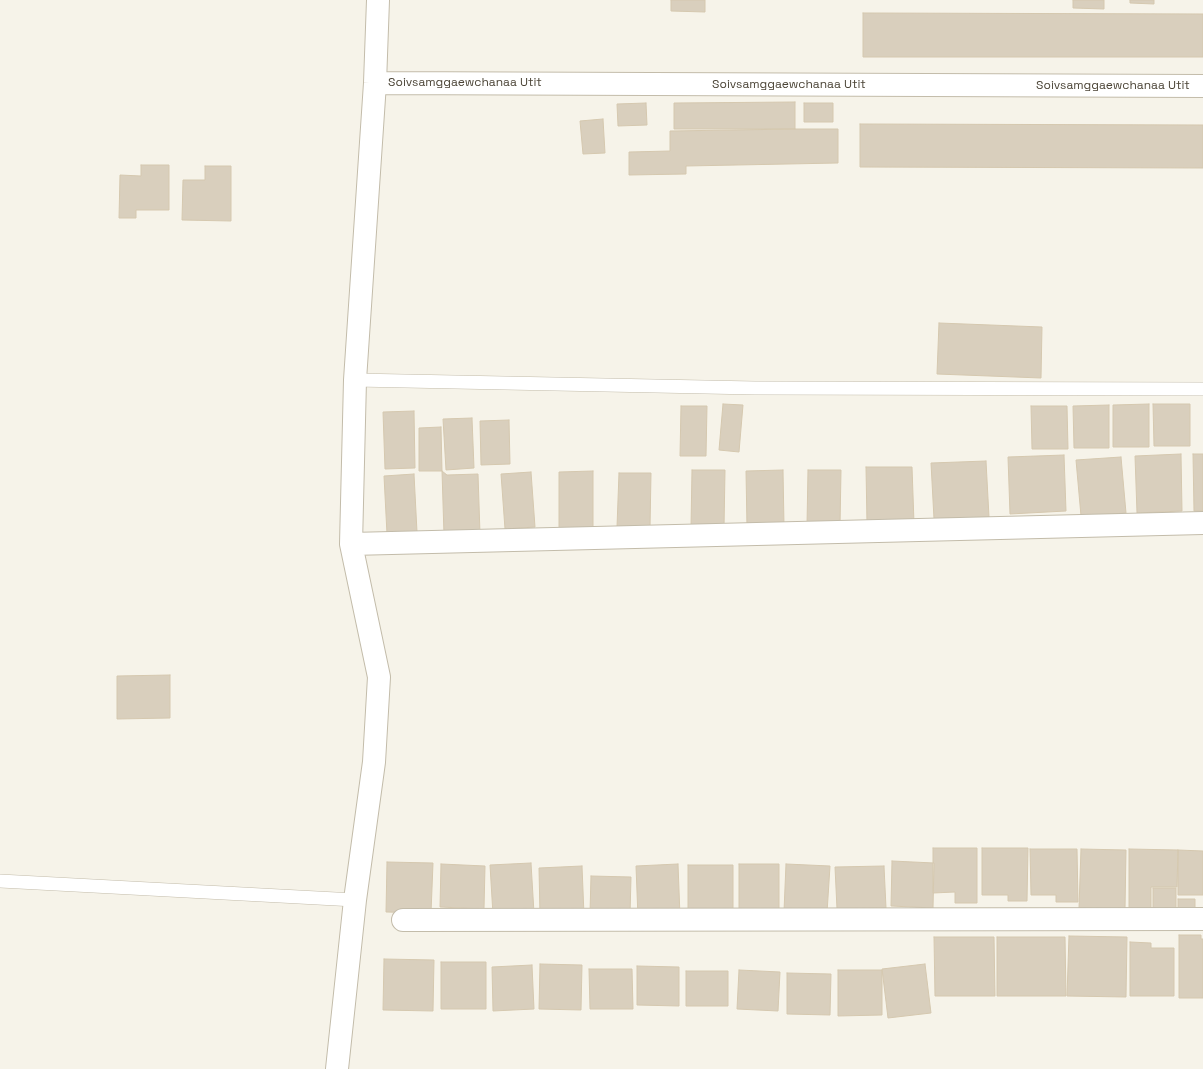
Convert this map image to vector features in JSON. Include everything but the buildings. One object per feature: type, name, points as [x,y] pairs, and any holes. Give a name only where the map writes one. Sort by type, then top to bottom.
[{"type":"street","points":[[337,1069],[355,900],[374,762],[379,677],[352,544],[356,380],[375,83],[378,0]]},
{"type":"street","name":"Soivsamggaewchanaa Utit","points":[[375,83],[1203,86]]},
{"type":"street","points":[[352,544],[1203,523]]},
{"type":"street","points":[[403,920],[1203,920]]},
{"type":"lane","points":[[356,380],[763,388],[1203,389]]},
{"type":"lane","points":[[0,881],[355,900]]}]
